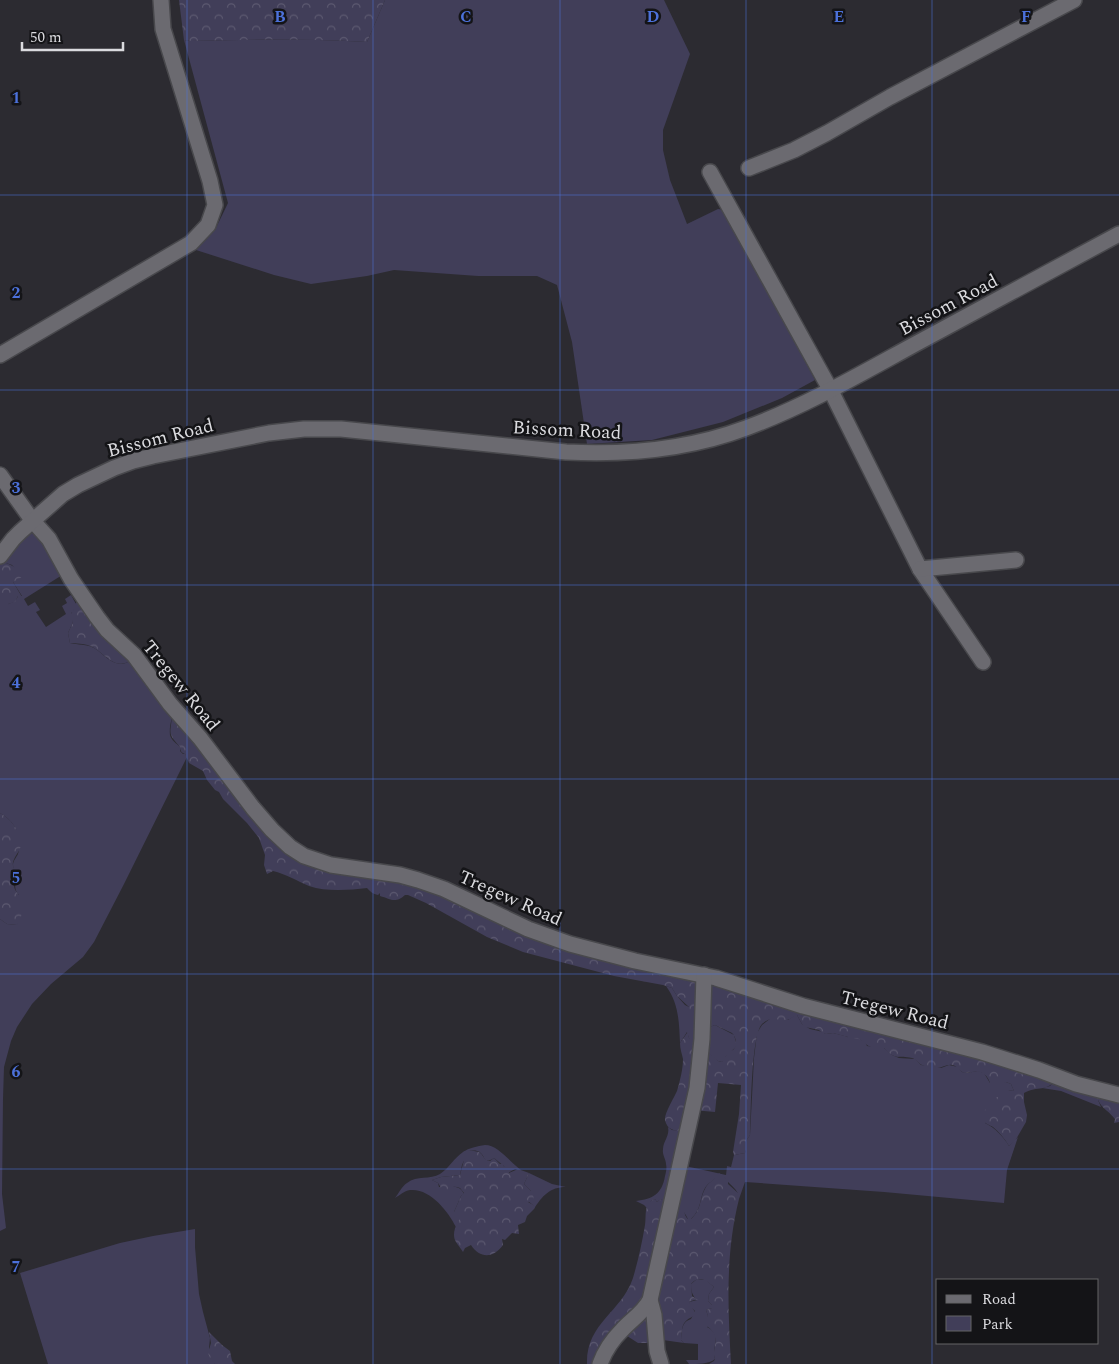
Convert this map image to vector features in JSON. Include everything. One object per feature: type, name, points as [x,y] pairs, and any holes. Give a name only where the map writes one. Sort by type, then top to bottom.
[{"type":"street","points":[[0,355],[191,243],[208,225],[215,205],[210,181],[163,29],[161,0]]},
{"type":"street","points":[[749,168],[794,150],[827,133],[890,97],[1074,0]]},
{"type":"street","points":[[710,172],[830,390],[920,568],[983,662]]},
{"type":"street","name":"Bissom Road","points":[[0,556],[13,539],[32,520],[63,494],[114,468],[153,456],[269,433],[304,429],[341,429],[566,452],[597,453],[655,449],[695,442],[736,431],[768,419],[830,390],[1119,234]]},
{"type":"street","name":"Tregew Road","points":[[0,475],[48,539],[96,617],[134,655],[170,704],[200,738],[253,808],[278,836],[297,852],[313,860],[331,865],[400,875],[423,881],[528,929],[570,944],[635,961],[704,975],[803,1006],[996,1056],[1076,1084],[1119,1094]]},
{"type":"street","points":[[920,568],[1016,560]]},
{"type":"street","points":[[600,1364],[610,1343],[644,1309],[650,1300],[697,1088],[702,1039],[704,975]]},
{"type":"street","points":[[650,1300],[654,1315],[657,1351],[661,1364]]},
{"type":"green space","points":[[179,0],[385,0],[367,42],[184,40]]},
{"type":"green space","points":[[385,0],[664,0],[690,54],[663,130],[663,150],[670,180],[687,224],[718,209],[725,210],[815,380],[782,398],[723,422],[652,440],[587,444],[572,342],[557,285],[537,276],[478,276],[394,270],[311,284],[274,275],[196,250],[215,230],[228,203],[184,40],[367,42]]},
{"type":"green space","points":[[32,521],[67,572],[24,599],[28,606],[35,602],[40,610],[36,612],[46,627],[66,614],[62,606],[67,603],[65,599],[71,595],[76,604],[71,613],[73,622],[68,633],[70,643],[91,647],[115,663],[119,664],[130,661],[174,711],[170,725],[170,735],[180,747],[180,751],[187,757],[94,942],[83,957],[51,984],[32,1004],[17,1027],[11,1041],[4,1067],[3,1099],[2,1194],[6,1228],[0,1231],[0,919],[7,924],[17,925],[19,895],[15,888],[16,875],[13,865],[18,854],[19,842],[14,825],[0,813],[0,607],[9,605],[7,604],[14,602],[18,596],[22,596],[13,582],[16,570],[12,565],[3,562]]},
{"type":"green space","points":[[0,558],[19,571],[22,577],[13,582],[22,597],[18,596],[15,602],[8,604],[11,605],[9,607],[0,607]]},
{"type":"green space","points":[[79,600],[130,661],[119,664],[95,648],[83,644],[70,643],[68,633],[73,622],[70,615],[74,605]]},
{"type":"green space","points":[[172,717],[285,843],[382,873],[526,929],[1058,1078],[1050,1086],[1024,1093],[1026,1122],[1015,1141],[1009,1146],[1004,1138],[986,1123],[982,1117],[986,1109],[993,1110],[990,1106],[992,1099],[995,1097],[1008,1097],[1008,1090],[1014,1091],[1011,1084],[1006,1082],[1002,1084],[990,1083],[981,1072],[965,1073],[952,1065],[937,1068],[927,1067],[915,1059],[894,1056],[884,1048],[871,1047],[859,1039],[848,1039],[848,1037],[833,1033],[826,1034],[819,1030],[805,1027],[797,1015],[787,1020],[771,1019],[765,1021],[758,1031],[752,1076],[750,1135],[746,1141],[746,1150],[745,1153],[734,1155],[741,1085],[718,1083],[715,1112],[693,1110],[683,1131],[669,1128],[665,1120],[680,1079],[683,1059],[680,1043],[687,1030],[689,1038],[695,1040],[706,1052],[722,1062],[729,1051],[733,1050],[736,1046],[732,1033],[715,1025],[707,1028],[690,1012],[689,1007],[677,996],[672,988],[614,976],[523,952],[487,937],[408,895],[393,900],[380,896],[380,893],[378,895],[375,894],[367,888],[323,889],[309,886],[273,871],[267,874],[264,865],[265,855],[259,838],[223,799],[219,792],[215,790],[203,771],[189,763],[185,754],[181,752],[170,731]]},
{"type":"green space","points":[[0,813],[13,825],[21,840],[20,849],[13,864],[16,872],[14,887],[23,907],[21,918],[17,925],[7,924],[0,919]]},
{"type":"green space","points":[[666,986],[672,988],[677,996],[707,1028],[715,1025],[734,1035],[737,1046],[722,1062],[718,1061],[689,1038],[687,1032],[680,1043],[676,1006]]},
{"type":"green space","points":[[797,1015],[802,1024],[810,1029],[826,1034],[833,1033],[850,1038],[858,1038],[865,1042],[867,1046],[884,1048],[899,1058],[915,1059],[921,1065],[941,1068],[949,1065],[958,1067],[962,1072],[966,1073],[978,1071],[984,1073],[990,1083],[1006,1082],[1011,1084],[1014,1091],[1008,1090],[1008,1097],[1000,1097],[985,1123],[992,1127],[1009,1146],[1018,1137],[1007,1170],[1004,1203],[745,1182],[739,1199],[736,1190],[725,1178],[718,1176],[705,1188],[699,1208],[691,1219],[688,1219],[676,1203],[681,1165],[726,1175],[727,1166],[731,1167],[734,1155],[745,1153],[746,1141],[750,1135],[757,1033],[762,1025],[771,1018],[788,1020]]},
{"type":"green space","points":[[1058,1078],[1103,1092],[1098,1100],[1101,1107],[1061,1091],[1042,1088],[1050,1086]]},
{"type":"green space","points":[[1096,1095],[1119,1095],[1119,1122],[1114,1123],[1115,1119],[1102,1106]]},
{"type":"green space","points":[[668,1127],[672,1130],[683,1131],[671,1206],[661,1199],[657,1202],[655,1199],[651,1201],[647,1208],[636,1201],[656,1195],[662,1187],[666,1170],[663,1151]]},
{"type":"green space","points":[[485,1145],[495,1148],[521,1170],[515,1169],[508,1173],[505,1167],[494,1158],[488,1161],[480,1152],[469,1150],[462,1165],[460,1175],[432,1180],[438,1183],[439,1187],[460,1188],[464,1194],[461,1196],[454,1212],[465,1212],[456,1227],[438,1202],[424,1193],[410,1190],[395,1198],[404,1186],[411,1181],[436,1176],[463,1152],[473,1147]]},
{"type":"green space","points":[[469,1150],[479,1152],[485,1159],[490,1161],[494,1158],[500,1164],[504,1164],[503,1166],[508,1167],[509,1173],[518,1169],[529,1173],[524,1184],[531,1191],[535,1191],[534,1199],[528,1202],[535,1206],[534,1209],[527,1216],[525,1222],[518,1225],[519,1234],[512,1233],[505,1240],[502,1239],[503,1245],[495,1252],[487,1255],[479,1253],[471,1245],[465,1248],[463,1252],[454,1238],[456,1226],[464,1212],[454,1212],[464,1193],[460,1188],[455,1187],[443,1191],[438,1183],[432,1180],[460,1175],[464,1160],[463,1152]]},
{"type":"green space","points":[[529,1173],[552,1184],[566,1187],[560,1187],[547,1193],[534,1209],[534,1206],[528,1201],[532,1195],[531,1191],[524,1184]]},
{"type":"green space","points":[[719,1173],[728,1180],[728,1184],[739,1194],[731,1241],[729,1282],[731,1364],[709,1364],[715,1359],[715,1338],[711,1330],[702,1323],[708,1316],[706,1310],[712,1308],[708,1301],[709,1294],[714,1287],[706,1281],[697,1279],[691,1284],[692,1296],[698,1300],[689,1302],[696,1314],[686,1321],[683,1326],[681,1340],[684,1343],[663,1340],[662,1343],[638,1343],[621,1332],[601,1364],[587,1364],[588,1350],[592,1338],[628,1290],[633,1278],[645,1225],[646,1208],[649,1203],[654,1199],[657,1202],[661,1199],[681,1203],[686,1207],[686,1216],[688,1219],[691,1219],[699,1208],[706,1187]]},
{"type":"green space","points":[[195,1229],[199,1294],[210,1338],[209,1348],[215,1364],[48,1364],[20,1273],[120,1243]]},
{"type":"green space","points":[[697,1279],[706,1280],[714,1287],[709,1294],[708,1301],[712,1308],[706,1310],[708,1316],[707,1327],[712,1330],[716,1337],[715,1359],[707,1363],[689,1364],[686,1360],[698,1360],[698,1344],[684,1343],[681,1340],[685,1322],[691,1319],[695,1311],[689,1302],[697,1300],[692,1293],[691,1284]]},
{"type":"green space","points":[[209,1332],[230,1351],[232,1361],[235,1364],[215,1364],[210,1358],[208,1353],[211,1343]]}]
